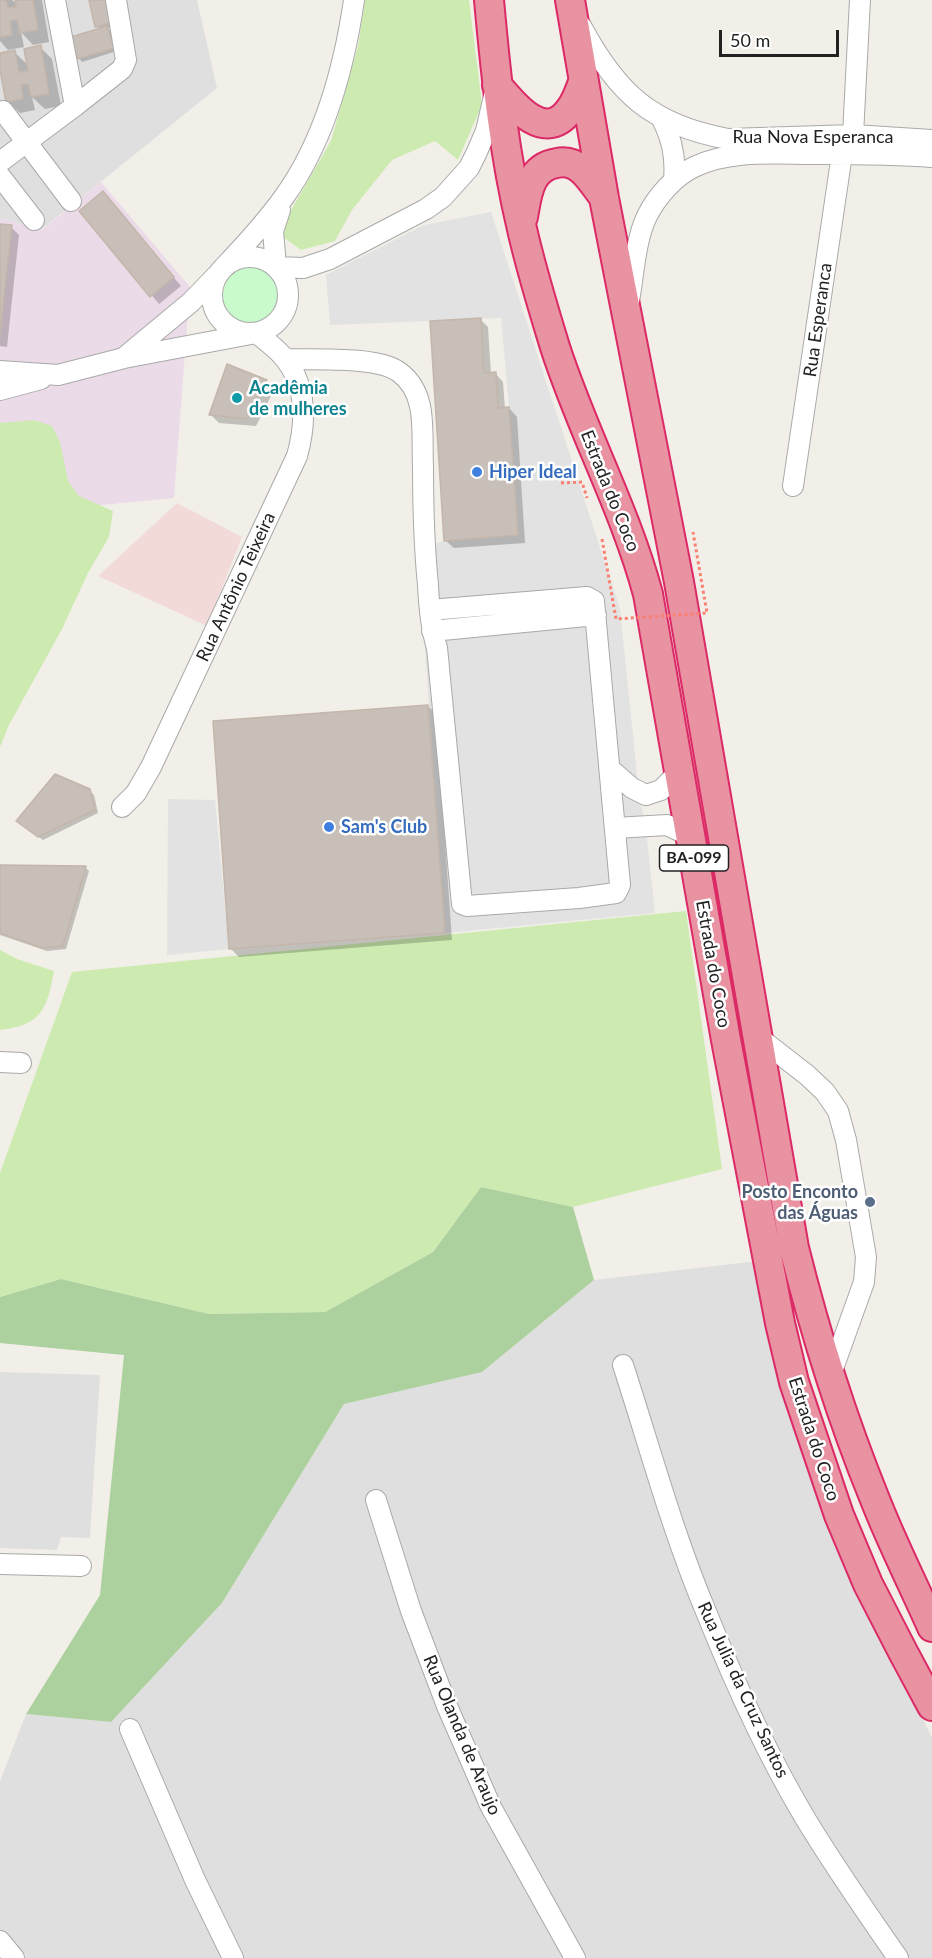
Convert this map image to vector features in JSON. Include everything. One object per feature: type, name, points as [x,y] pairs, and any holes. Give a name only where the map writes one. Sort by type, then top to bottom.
[{"type":"highway","name":"Estrada do Coco","points":[[489,0],[497,85],[521,228],[556,348],[578,411],[639,561],[656,634],[690,836],[766,1252],[794,1382],[836,1505],[868,1584],[932,1706]]},
{"type":"highway","name":"Estrada do Coco","points":[[571,4],[604,198],[679,582],[794,1248],[811,1314],[850,1434],[874,1498],[932,1627]]},
{"type":"highway","points":[[497,85],[521,112],[546,123],[556,122],[565,116],[573,106],[583,82]]},
{"type":"highway","points":[[521,228],[531,180],[549,164],[561,162],[572,164],[581,170],[604,198]]},
{"type":"street","points":[[55,0],[75,106]]},
{"type":"street","points":[[0,162],[125,65],[116,0]]},
{"type":"street","points":[[124,358],[190,302],[260,228],[285,196],[308,156],[331,101],[342,68],[354,0]]},
{"type":"street","points":[[852,135],[860,0]]},
{"type":"street","name":"Rua Nova Esperanca","points":[[571,4],[595,53],[614,79],[631,97],[662,118],[708,135],[728,139],[852,135],[932,140]]},
{"type":"street","points":[[276,267],[303,268],[330,259],[443,198],[469,168],[476,154],[486,130],[497,85]]},
{"type":"street","points":[[3,111],[71,201]]},
{"type":"street","points":[[662,118],[673,147],[674,180]]},
{"type":"street","name":"Rua Esperanca","points":[[793,486],[842,154]]},
{"type":"street","name":"Rua Nova Esperanca","points":[[627,313],[642,230],[648,214],[674,180],[694,167],[731,157],[749,155],[890,154],[932,157]]},
{"type":"street","points":[[0,176],[34,220]]},
{"type":"street","points":[[276,267],[273,231],[285,196]]},
{"type":"street","points":[[0,390],[124,358],[255,334],[272,327],[286,310],[289,298],[288,287],[276,267],[266,260],[244,257],[222,269],[214,283],[213,307],[228,327],[238,333],[255,334]]},
{"type":"street","name":"Rua Antônio Teixeira","points":[[284,358],[286,310]]},
{"type":"street","name":"Rua Antônio Teixeira","points":[[123,807],[136,793],[151,766],[297,456],[302,437],[304,414],[302,394],[284,358],[255,334]]},
{"type":"street","points":[[284,358],[371,363],[386,366],[398,371],[409,381],[421,408],[424,533],[430,610],[432,631],[437,648],[462,904],[467,906],[616,893],[620,885],[594,601],[587,597],[553,609],[477,616],[430,610]]},
{"type":"street","points":[[0,371],[58,375]]},
{"type":"street","points":[[432,631],[477,616]]},
{"type":"street","points":[[610,769],[632,788],[646,795],[661,790],[679,772]]},
{"type":"street","points":[[615,828],[667,825],[690,836]]},
{"type":"street","points":[[758,1037],[825,1092],[838,1111],[846,1140],[866,1257],[864,1282],[831,1374]]},
{"type":"street","points":[[0,1062],[21,1063]]},
{"type":"street","name":"Rua Julia da Cruz Santos","points":[[623,1365],[675,1529],[735,1681],[804,1817],[898,1958]]},
{"type":"street","name":"Rua Olanda de Araujo","points":[[376,1500],[411,1611],[447,1706],[487,1797],[539,1896],[575,1958]]},
{"type":"street","points":[[0,1564],[81,1566]]},
{"type":"street","points":[[130,1729],[195,1880],[232,1958]]},
{"type":"street","points":[[0,1941],[14,1958]]},
{"type":"path","points":[[561,483],[582,482],[587,498]]},
{"type":"path","points":[[602,539],[616,619],[707,613],[693,532]]},
{"type":"shaded area","points":[[0,0],[197,0],[217,88],[41,230],[0,218]]},
{"type":"shaded area","points":[[101,182],[190,287],[174,498],[0,515],[0,218],[42,230]]},
{"type":"shaded area","points":[[491,212],[620,609],[639,794],[646,830],[655,913],[445,933],[418,549],[444,541],[518,535],[501,318],[330,325],[326,275],[424,225]]},
{"type":"shaded area","points":[[177,503],[242,537],[207,626],[98,576]]},
{"type":"shaded area","points":[[168,799],[215,800],[229,949],[167,955]]},
{"type":"shaded area","points":[[758,1261],[840,1541],[932,1738],[932,1958],[0,1958],[0,1781],[26,1714],[111,1722],[222,1603],[344,1404],[482,1372],[594,1280]]},
{"type":"shaded area","points":[[0,1372],[100,1375],[90,1538],[61,1537],[57,1550],[0,1548]]},
{"type":"green space","points":[[365,0],[469,0],[482,105],[458,160],[435,141],[392,160],[352,210],[335,241],[301,250],[283,237],[287,217],[331,141],[358,46]]},
{"type":"green space","points":[[246,267],[256,267],[271,275],[277,284],[279,295],[277,306],[271,315],[256,323],[246,323],[235,318],[228,311],[223,300],[223,290],[228,279],[235,272]]},
{"type":"green space","points":[[34,420],[52,426],[60,442],[68,481],[79,496],[113,511],[109,537],[9,725],[0,747],[0,423]]},
{"type":"green space","points":[[686,911],[722,1169],[573,1207],[481,1187],[433,1252],[325,1312],[209,1314],[61,1279],[0,1297],[0,1173],[72,972]]},
{"type":"green space","points":[[0,950],[17,959],[54,971],[49,996],[40,1013],[25,1024],[0,1030]]},
{"type":"green space","points":[[481,1187],[573,1207],[594,1280],[482,1372],[344,1404],[222,1603],[111,1722],[26,1714],[100,1595],[124,1355],[0,1343],[0,1297],[61,1279],[209,1314],[325,1312],[433,1252]]},
{"type":"building","points":[[0,0],[6,0],[8,8],[16,7],[15,0],[33,0],[38,30],[20,33],[17,20],[10,21],[12,35],[0,37]]},
{"type":"building","points":[[89,0],[106,0],[111,23],[95,27]]},
{"type":"building","points":[[107,26],[114,48],[77,59],[71,37]]},
{"type":"building","points":[[41,45],[49,94],[31,97],[28,84],[21,85],[23,99],[6,102],[0,70],[0,53],[15,50],[19,72],[28,71],[24,49]]},
{"type":"building","points":[[103,191],[174,277],[150,297],[79,211]]},
{"type":"building","points":[[0,224],[12,225],[0,334]]},
{"type":"building","name":"Hiper Ideal","points":[[481,318],[484,373],[496,372],[498,408],[509,407],[518,535],[444,541],[430,321]]},
{"type":"building","name":"Acadêmia de mulheres","points":[[227,364],[267,380],[247,419],[209,415]]},
{"type":"building","name":"Sam's Club","points":[[428,705],[445,933],[229,949],[213,721]]},
{"type":"building","points":[[55,774],[90,789],[95,810],[38,837],[16,821]]},
{"type":"building","points":[[0,865],[86,866],[63,946],[42,948],[0,933]]},
{"type":"place","name":"Acadêmia de mulheres","points":[[237,398]]},
{"type":"place","name":"Hiper Ideal","points":[[477,472]]},
{"type":"place","name":"Sam's Club","points":[[329,827]]},
{"type":"place","name":"Posto Enconto das Águas","points":[[870,1202]]}]
